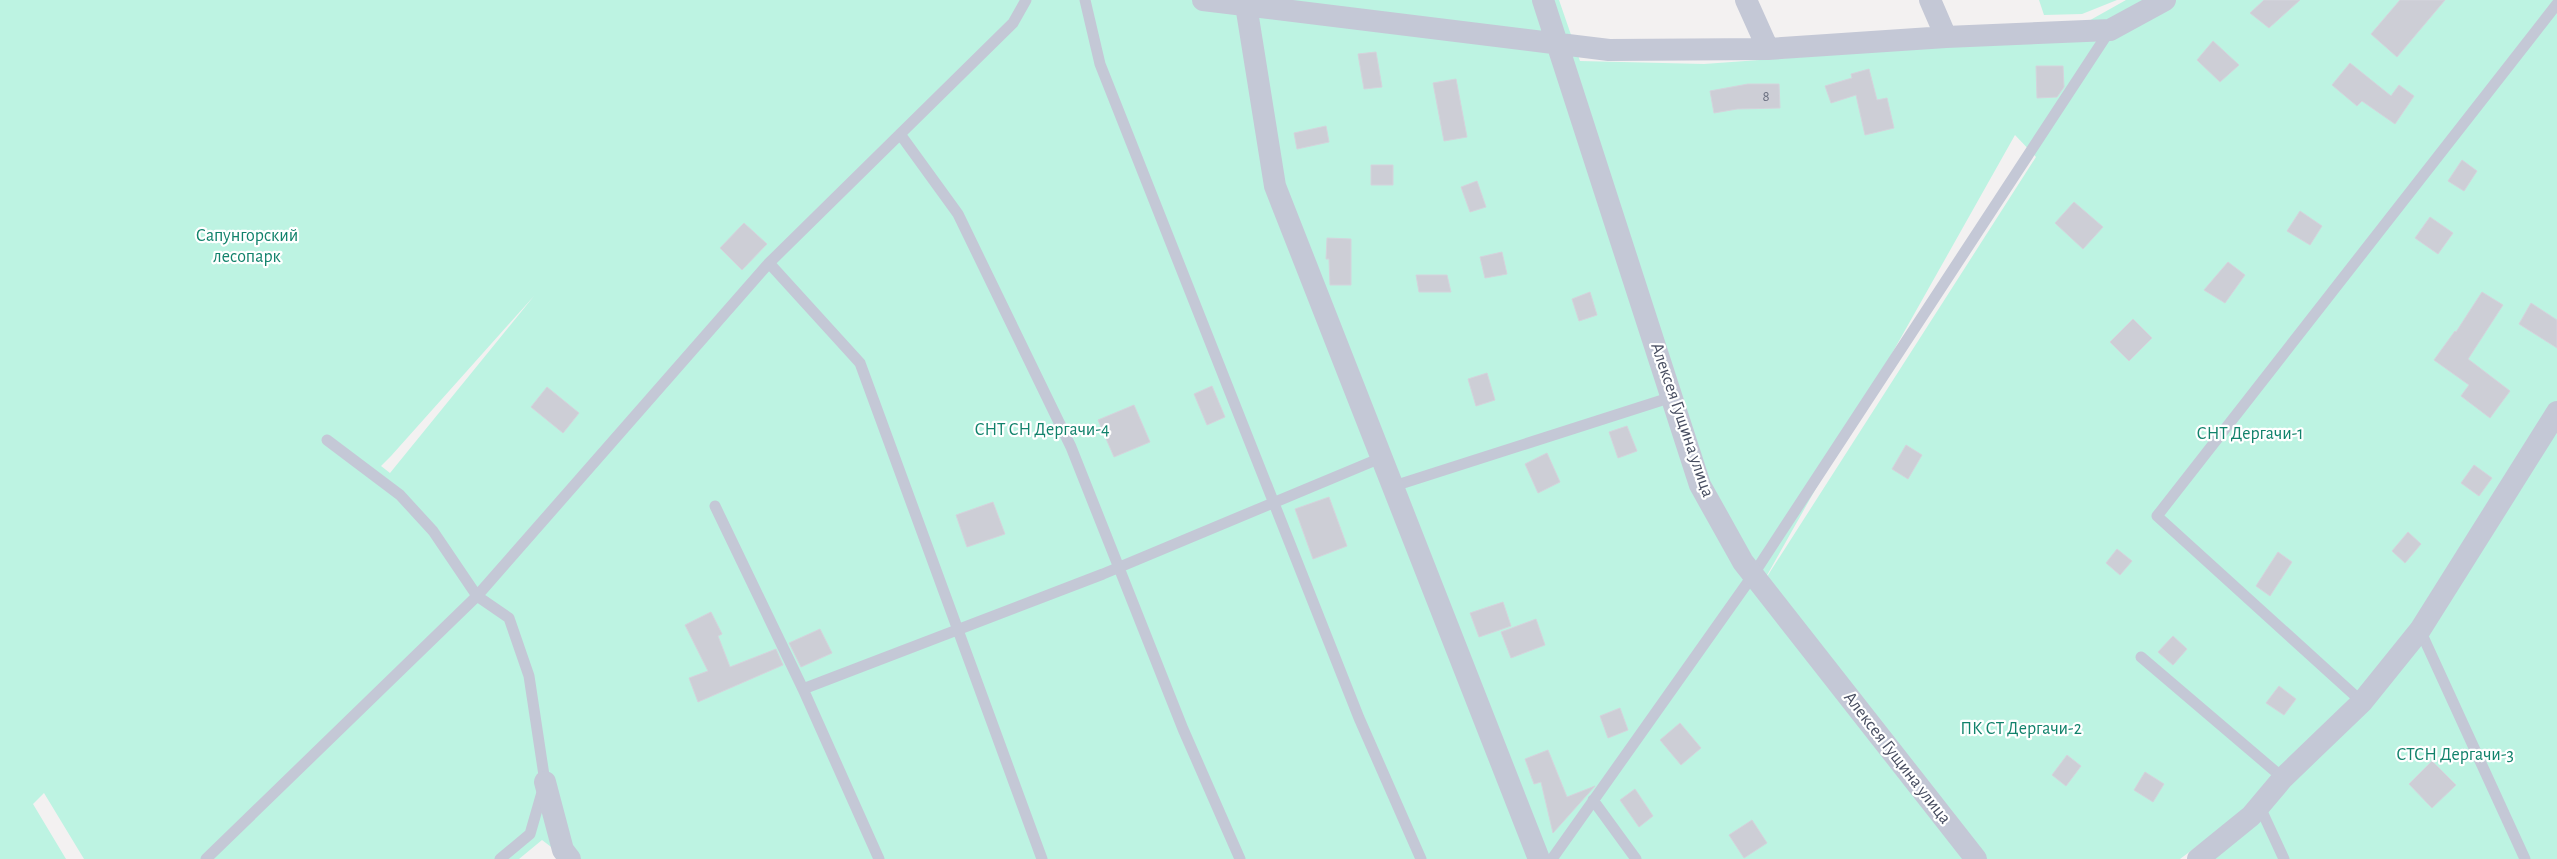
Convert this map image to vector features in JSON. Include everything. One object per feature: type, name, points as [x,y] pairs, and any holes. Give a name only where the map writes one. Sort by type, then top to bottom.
[{"type":"street","points":[[1202,0],[1609,50],[1768,49],[1946,37],[2110,30],[2161,1]]},
{"type":"street","name":"Алексея Гущина улица","points":[[1543,0],[1559,44],[1700,485],[1743,562],[1976,859]]},
{"type":"street","points":[[1746,0],[1768,49]]},
{"type":"street","points":[[1930,0],[1946,37]]},
{"type":"street","points":[[1246,5],[1275,186],[1383,457],[1539,859]]},
{"type":"street","points":[[2198,859],[2251,816],[2284,778],[2362,702],[2420,630],[2557,412]]},
{"type":"street","points":[[545,782],[563,850],[570,859]]},
{"type":"lane","points":[[206,859],[477,596],[769,262],[1013,23],[1026,0]]},
{"type":"lane","points":[[1085,0],[1100,64],[1359,718],[1421,859]]},
{"type":"lane","points":[[2362,702],[2157,516],[2557,4]]},
{"type":"lane","points":[[1552,859],[1753,575],[2110,30]]},
{"type":"lane","points":[[900,134],[958,214],[1071,447],[1183,729],[1240,859]]},
{"type":"lane","points":[[769,262],[860,362],[956,630],[1042,859]]},
{"type":"lane","points":[[1394,486],[1672,397]]},
{"type":"lane","points":[[327,440],[400,495],[433,531],[477,596],[508,618],[529,676],[545,782],[530,834],[500,859]]},
{"type":"lane","points":[[803,688],[1118,568],[1383,457]]},
{"type":"lane","points":[[715,506],[803,688],[879,859]]},
{"type":"lane","points":[[2420,630],[2526,859]]},
{"type":"lane","points":[[2141,657],[2284,778]]},
{"type":"lane","points":[[1593,800],[1636,859]]},
{"type":"lane","points":[[2259,806],[2284,859]]},
{"type":"green space","name":"СНТ СН Дергачи-4","points":[[0,0],[1559,0],[1580,61],[1704,64],[1911,49],[2069,32],[2126,0],[2557,0],[2557,402],[2419,621],[2363,689],[2244,811],[2180,859],[567,859],[542,840],[519,859],[84,859],[44,793],[33,804],[66,859],[0,859]],"holes":[[[2015,135],[2036,157],[1761,586]],[[534,296],[390,473],[381,466],[391,456]]]},
{"type":"green space","points":[[2039,0],[2117,0],[2082,14],[2044,15]]},
{"type":"green space","name":"СТСН Дергачи-3","points":[[2557,427],[2557,859],[2202,859],[2429,631]]},
{"type":"building","points":[[2264,0],[2300,0],[2269,28],[2250,13]]},
{"type":"building","points":[[2400,0],[2445,0],[2397,57],[2371,34]]},
{"type":"building","points":[[2213,41],[2239,65],[2220,82],[2197,60]]},
{"type":"building","points":[[1376,52],[1382,87],[1364,89],[1358,54]]},
{"type":"building","points":[[2350,63],[2391,96],[2399,85],[2414,96],[2395,124],[2362,101],[2357,106],[2332,85]]},
{"type":"building","points":[[2036,66],[2063,66],[2064,87],[2057,97],[2037,98]]},
{"type":"building","points":[[1869,69],[1877,100],[1887,98],[1894,128],[1865,135],[1856,95],[1831,103],[1825,86],[1852,78],[1851,74]]},
{"type":"building","points":[[1456,79],[1467,137],[1444,141],[1433,83]]},
{"type":"building","points":[[1748,84],[1779,84],[1780,108],[1737,109],[1714,113],[1710,91]]},
{"type":"building","points":[[1326,126],[1329,142],[1297,149],[1294,133]]},
{"type":"building","points":[[2462,160],[2477,171],[2464,191],[2448,181]]},
{"type":"building","points":[[1371,165],[1393,165],[1393,185],[1371,185]]},
{"type":"building","points":[[1477,181],[1486,207],[1470,212],[1461,187]]},
{"type":"building","points":[[2074,202],[2103,227],[2083,249],[2055,223]]},
{"type":"building","points":[[2300,211],[2322,226],[2310,245],[2287,231]]},
{"type":"building","points":[[2430,217],[2453,233],[2438,254],[2415,238]]},
{"type":"building","points":[[744,223],[767,244],[742,270],[720,248]]},
{"type":"building","points":[[1327,238],[1351,239],[1351,285],[1330,285],[1329,259],[1326,259]]},
{"type":"building","points":[[1502,252],[1507,274],[1485,278],[1480,257]]},
{"type":"building","points":[[2228,262],[2245,275],[2225,303],[2204,290]]},
{"type":"building","points":[[1416,275],[1447,275],[1451,292],[1419,292]]},
{"type":"building","points":[[1590,292],[1597,315],[1579,321],[1572,299]]},
{"type":"building","points":[[2482,292],[2503,305],[2468,359],[2510,391],[2490,418],[2461,396],[2469,385],[2434,360],[2456,332]]},
{"type":"building","points":[[2531,303],[2557,320],[2557,348],[2519,324]]},
{"type":"building","points":[[2133,319],[2152,338],[2129,361],[2110,342]]},
{"type":"building","points":[[1487,373],[1495,400],[1476,406],[1468,379]]},
{"type":"building","points":[[1212,386],[1225,417],[1207,425],[1194,394]]},
{"type":"building","points":[[547,387],[579,413],[563,433],[531,407]]},
{"type":"building","points":[[1134,405],[1150,442],[1114,457],[1098,420]]},
{"type":"building","points":[[1627,426],[1637,451],[1618,458],[1609,432]]},
{"type":"building","points":[[1906,445],[1922,455],[1908,479],[1892,469]]},
{"type":"building","points":[[1547,453],[1560,482],[1538,493],[1525,464]]},
{"type":"building","points":[[2474,465],[2492,478],[2479,496],[2461,483]]},
{"type":"building","points":[[1329,497],[1347,546],[1313,559],[1295,509]]},
{"type":"building","points":[[993,502],[1005,534],[967,547],[956,515]]},
{"type":"building","points":[[2408,532],[2421,544],[2405,563],[2392,551]]},
{"type":"building","points":[[2117,549],[2132,561],[2120,575],[2106,563]]},
{"type":"building","points":[[2278,552],[2292,562],[2270,596],[2256,586]]},
{"type":"building","points":[[1503,602],[1511,626],[1479,637],[1470,613]]},
{"type":"building","points":[[711,612],[722,634],[718,636],[730,667],[776,649],[783,665],[698,702],[689,678],[708,671],[685,625]]},
{"type":"building","points":[[1536,619],[1545,645],[1511,658],[1501,632]]},
{"type":"building","points":[[820,629],[832,653],[801,667],[789,643]]},
{"type":"building","points":[[2173,636],[2187,649],[2173,665],[2158,652]]},
{"type":"building","points":[[2279,686],[2296,699],[2284,715],[2266,703]]},
{"type":"building","points":[[1620,708],[1628,730],[1608,738],[1600,716]]},
{"type":"building","points":[[1680,723],[1701,748],[1681,765],[1660,740]]},
{"type":"building","points":[[1548,750],[1567,797],[1595,786],[1553,833],[1541,782],[1534,784],[1525,759]]},
{"type":"building","points":[[2067,755],[2081,766],[2066,786],[2052,775]]},
{"type":"building","points":[[2432,761],[2456,785],[2432,808],[2409,784]]},
{"type":"building","points":[[2145,772],[2164,784],[2153,802],[2134,790]]},
{"type":"building","points":[[1635,789],[1653,816],[1639,827],[1620,800]]},
{"type":"building","points":[[1752,820],[1767,843],[1744,858],[1729,835]]},
{"type":"park label","name":"Сапунгорский лесопарк","points":[[247,246]]},
{"type":"park label","name":"СНТ Дергачи-1","points":[[2250,434]]},
{"type":"park label","name":"ПК СТ Дергачи-2","points":[[2021,729]]}]
